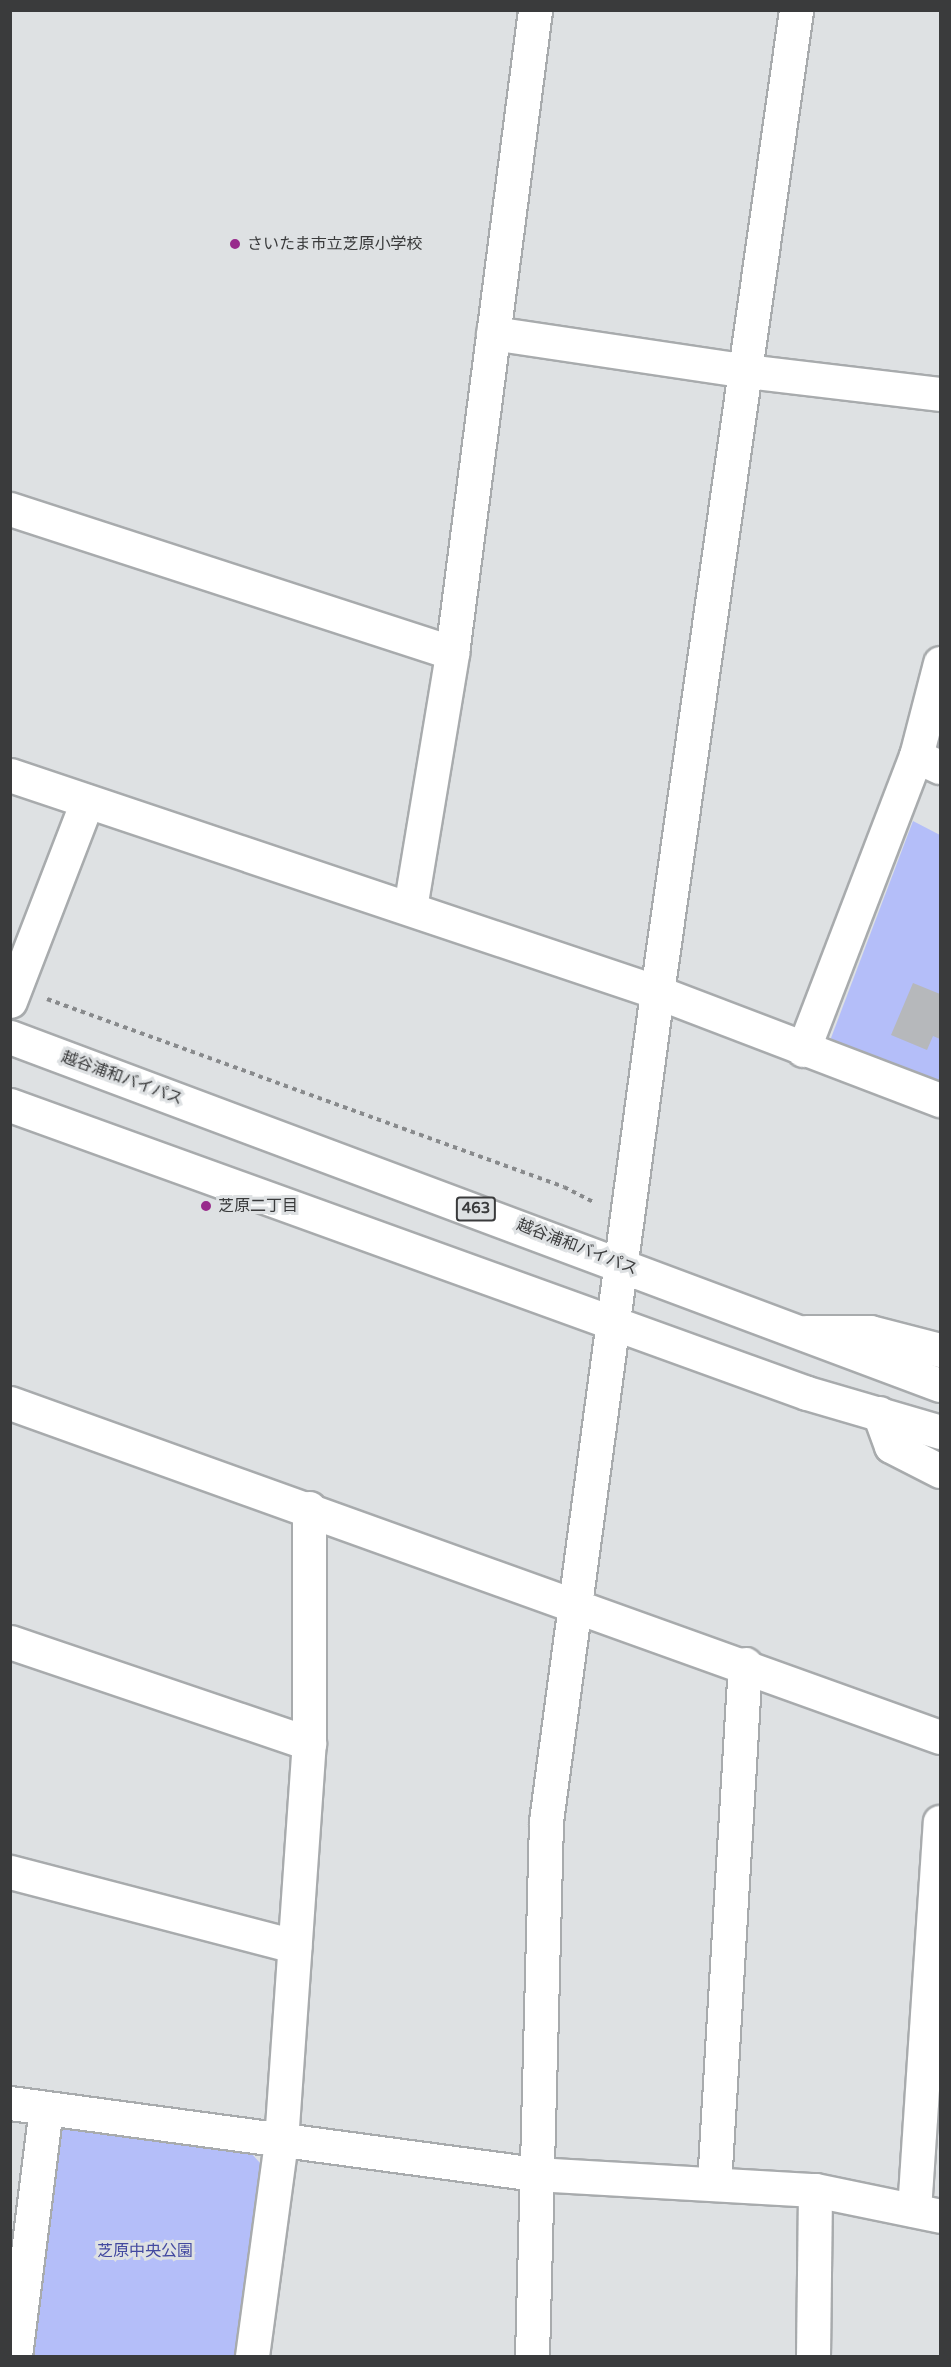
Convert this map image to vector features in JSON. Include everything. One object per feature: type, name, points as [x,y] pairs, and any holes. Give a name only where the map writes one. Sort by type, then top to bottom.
[{"type":"main road","points":[[410,908],[452,653],[535,10]]},
{"type":"main road","points":[[532,2356],[546,1821],[615,1324],[657,992],[747,371],[796,10]]},
{"type":"main road","points":[[493,333],[747,371],[940,394]]},
{"type":"main road","points":[[10,509],[452,653]]},
{"type":"main road","points":[[803,1050],[928,762],[940,663]]},
{"type":"main road","points":[[10,775],[657,992],[803,1050],[940,1100]]},
{"type":"main road","points":[[13,994],[87,801]]},
{"type":"main road","name":"越谷浦和バイパス","points":[[10,1037],[623,1263],[940,1384]]},
{"type":"main road","points":[[10,1105],[807,1393],[940,1432]]},
{"type":"main road","points":[[806,1332],[870,1332],[940,1350]]},
{"type":"main road","points":[[10,1403],[745,1664],[940,1737]]},
{"type":"main road","points":[[879,1413],[891,1446],[940,1471]]},
{"type":"main road","points":[[252,2356],[281,2141],[309,1743],[309,1508]]},
{"type":"main road","points":[[10,1642],[309,1743]]},
{"type":"main road","points":[[714,2184],[745,1664]]},
{"type":"main road","points":[[10,2103],[535,2174],[815,2190],[927,2213],[940,1822]]},
{"type":"main road","points":[[10,1872],[295,1946]]},
{"type":"main road","points":[[15,2356],[46,2108]]},
{"type":"main road","points":[[813,2356],[815,2190]]},
{"type":"path","points":[[13,994],[564,1187],[599,1204]]},
{"type":"green space","points":[[913,821],[940,835],[940,1089],[838,1053],[831,1038]]},
{"type":"green space","name":"芝原中央公園","points":[[63,2128],[249,2151],[262,2165],[237,2356],[27,2356],[54,2137]]},
{"type":"building","points":[[913,983],[940,994],[940,1039],[933,1036],[927,1050],[891,1035]]},
{"type":"place","name":"さいたま市立芝原小学校","points":[[235,244]]},
{"type":"place","name":"芝原二丁目","points":[[206,1206]]}]
